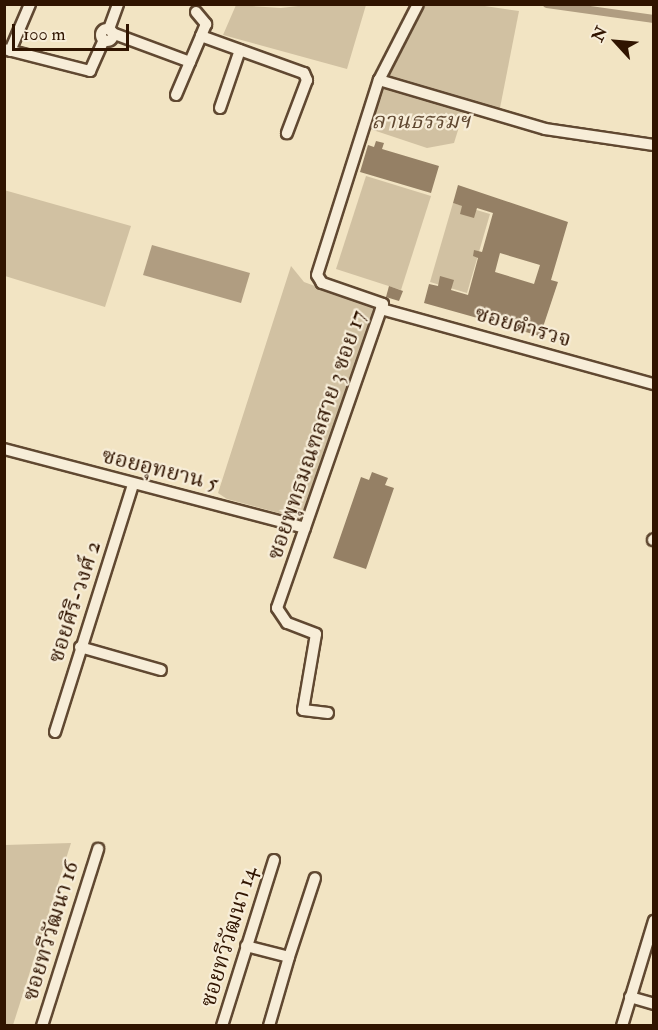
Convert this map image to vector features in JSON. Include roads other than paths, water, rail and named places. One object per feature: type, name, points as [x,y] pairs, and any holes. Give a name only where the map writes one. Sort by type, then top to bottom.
[{"type":"street","points":[[30,4],[7,50],[90,70],[108,34],[118,4]]},
{"type":"street","name":"ซอยพุทธมณฑลสาย 3 ซอย 17","points":[[328,713],[303,710],[316,634],[287,622],[277,608],[383,304],[322,284],[317,275],[379,80],[418,4]]},
{"type":"street","points":[[176,95],[206,24],[196,12]]},
{"type":"street","points":[[108,34],[190,62]]},
{"type":"street","points":[[201,36],[307,76],[287,133]]},
{"type":"street","points":[[220,108],[240,50]]},
{"type":"street","points":[[379,80],[545,129],[654,145]]},
{"type":"street","name":"ซอยตำรวจ","points":[[381,309],[654,384]]},
{"type":"street","name":"ซอยอุทยาน 5","points":[[4,449],[305,528]]},
{"type":"street","name":"ซอยศิริ-วงศ์ 2","points":[[55,732],[133,484]]},
{"type":"street","points":[[80,647],[161,670]]},
{"type":"street","name":"ซอยทวีวัฒนา 16","points":[[42,1026],[98,849]]},
{"type":"street","name":"ซอยทวีวัฒนา 14","points":[[222,1026],[274,860]]},
{"type":"street","points":[[269,1026],[315,878]]},
{"type":"street","points":[[622,1026],[650,942],[654,921]]},
{"type":"street","points":[[246,946],[289,957]]},
{"type":"street","points":[[630,997],[654,1004]]},
{"type":"waterway","points":[[547,4],[654,19]]},
{"type":"park label","name":"ลานธรรมฯ","points":[[421,122]]}]
